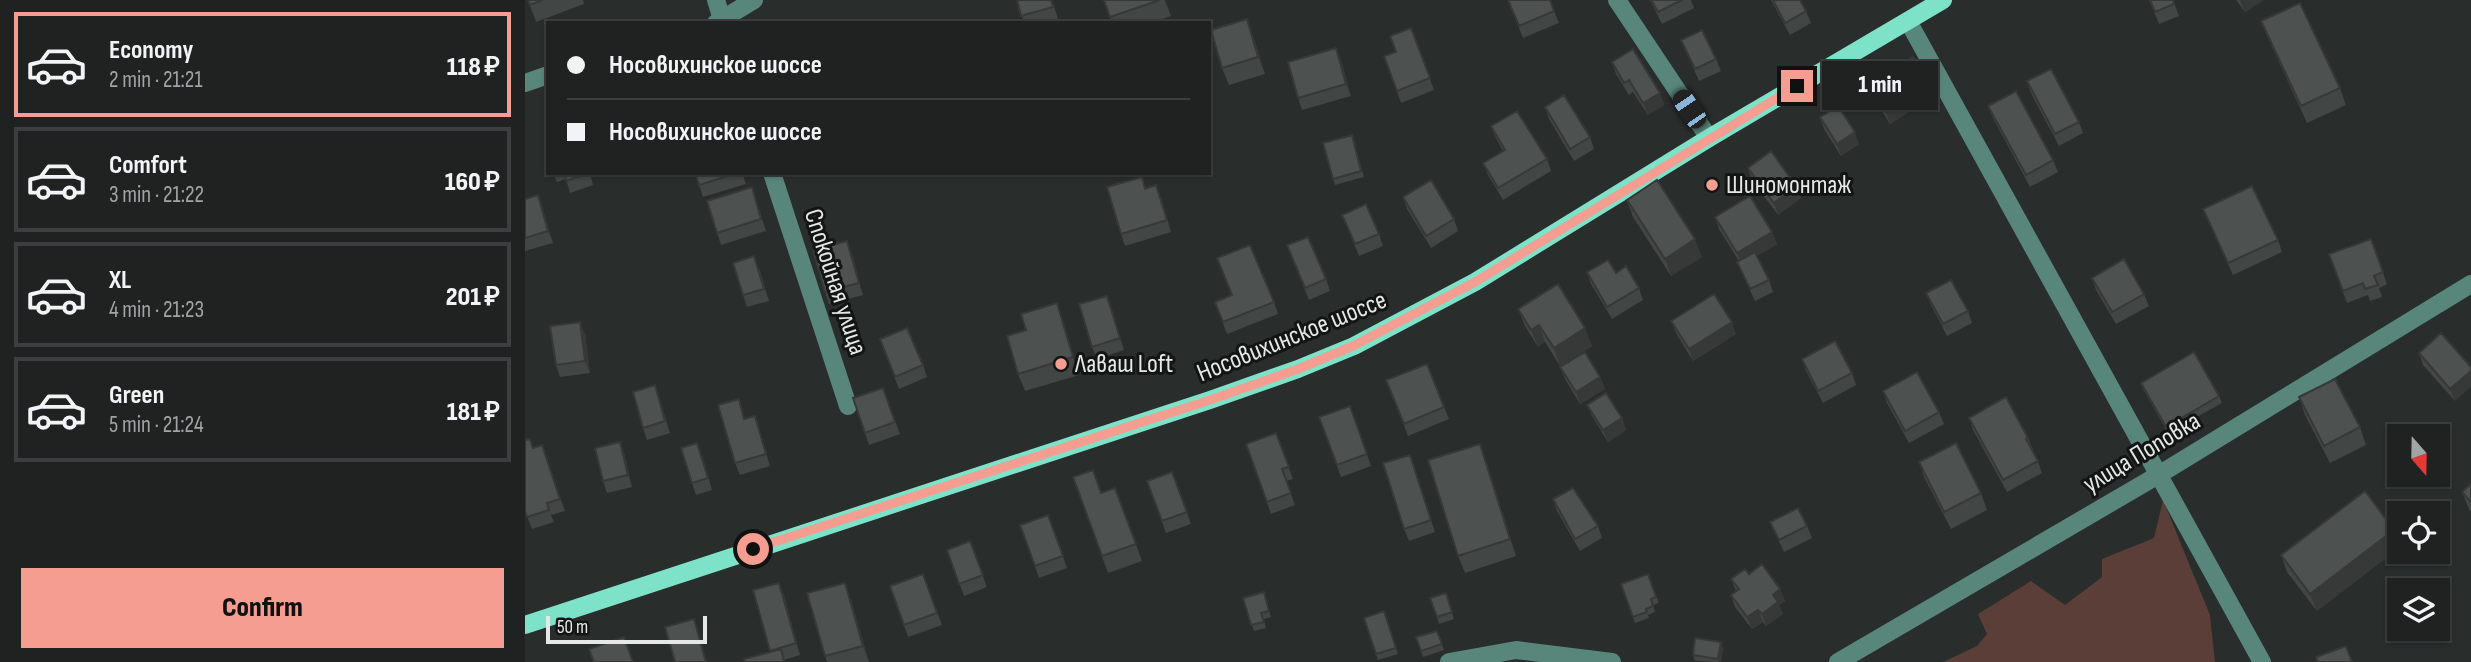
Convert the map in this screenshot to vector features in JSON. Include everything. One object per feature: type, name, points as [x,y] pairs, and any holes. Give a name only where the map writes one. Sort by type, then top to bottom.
[{"type":"main road","name":"Носовихинское шоссе","points":[[525,625],[1197,404],[1298,369],[1353,346],[1475,282],[1709,138],[1943,0]]},
{"type":"street","points":[[716,0],[721,21]]},
{"type":"street","points":[[722,21],[754,0]]},
{"type":"street","points":[[1617,0],[1709,138]]},
{"type":"street","points":[[1908,21],[2262,662]]},
{"type":"street","points":[[525,83],[546,76]]},
{"type":"street","name":"Спокойная улица","points":[[773,175],[848,406]]},
{"type":"street","name":"улица Поповка","points":[[1838,662],[2160,474],[2471,284]]},
{"type":"street","points":[[1449,662],[1516,650],[1612,662]]},
{"type":"shaded area","points":[[2163,500],[2210,615],[2215,662],[1943,662],[1977,646],[1987,634],[1978,614],[2031,581],[2065,605],[2102,577],[2102,559],[2154,538]]},
{"type":"building","points":[[528,0],[543,0],[530,5]]},
{"type":"building","points":[[1017,0],[1051,0],[1053,7],[1021,16]]},
{"type":"building","points":[[1104,0],[1160,0],[1110,17]]},
{"type":"building","points":[[1508,0],[1550,0],[1554,11],[1519,26]]},
{"type":"building","points":[[1651,0],[1682,0],[1658,12]]},
{"type":"building","points":[[1773,0],[1800,0],[1806,11],[1785,23]]},
{"type":"building","points":[[2150,0],[2173,0],[2174,4],[2155,12]]},
{"type":"building","points":[[2300,3],[2340,88],[2301,106],[2261,21]]},
{"type":"building","points":[[1247,19],[1258,57],[1222,68],[1211,30]]},
{"type":"building","points":[[1411,28],[1430,78],[1397,91],[1384,56],[1396,52],[1390,36]]},
{"type":"building","points":[[1702,30],[1716,59],[1695,69],[1681,40]]},
{"type":"building","points":[[1336,48],[1346,84],[1298,98],[1288,62]]},
{"type":"building","points":[[1633,49],[1660,93],[1643,103],[1629,80],[1624,83],[1612,62]]},
{"type":"building","points":[[1913,57],[1930,84],[1886,112],[1868,84]]},
{"type":"building","points":[[2051,69],[2079,122],[2055,134],[2027,81]]},
{"type":"building","points":[[2016,91],[2053,160],[2026,175],[1988,106]]},
{"type":"building","points":[[1564,95],[1590,137],[1570,149],[1545,107]]},
{"type":"building","points":[[1838,106],[1855,132],[1837,144],[1820,117]]},
{"type":"building","points":[[1517,111],[1547,159],[1498,188],[1483,163],[1505,150],[1491,126]]},
{"type":"building","points":[[1352,135],[1361,171],[1333,179],[1323,143]]},
{"type":"building","points":[[1771,151],[1796,186],[1774,203],[1748,168]]},
{"type":"building","points":[[564,175],[583,175],[566,181]]},
{"type":"building","points":[[696,175],[732,175],[699,185]]},
{"type":"building","points":[[1142,177],[1145,189],[1156,185],[1167,220],[1121,234],[1107,187]]},
{"type":"building","points":[[1431,180],[1454,219],[1426,236],[1403,197]]},
{"type":"building","points":[[1657,180],[1695,239],[1665,259],[1627,200]]},
{"type":"building","points":[[2252,186],[2278,240],[2228,263],[2203,209]]},
{"type":"building","points":[[752,187],[761,219],[717,233],[707,201]]},
{"type":"building","points":[[538,195],[548,231],[525,238],[525,199]]},
{"type":"building","points":[[1750,196],[1772,232],[1737,253],[1715,217]]},
{"type":"building","points":[[1366,204],[1379,234],[1355,244],[1342,215]]},
{"type":"building","points":[[1308,237],[1326,279],[1305,288],[1287,245]]},
{"type":"building","points":[[2371,239],[2383,272],[2374,276],[2378,285],[2365,289],[2363,283],[2343,291],[2329,254]]},
{"type":"building","points":[[847,241],[859,283],[825,292],[813,250]]},
{"type":"building","points":[[1250,245],[1274,302],[1223,322],[1215,302],[1232,295],[1217,258]]},
{"type":"building","points":[[1755,252],[1769,280],[1750,289],[1737,262]]},
{"type":"building","points":[[754,256],[764,289],[743,295],[733,263]]},
{"type":"building","points":[[2124,259],[2144,294],[2112,312],[2092,278]]},
{"type":"building","points":[[1608,260],[1616,273],[1626,266],[1639,288],[1607,307],[1587,272]]},
{"type":"building","points":[[1951,280],[1968,311],[1943,324],[1926,293]]},
{"type":"building","points":[[1558,284],[1585,328],[1554,348],[1539,325],[1531,330],[1518,309]]},
{"type":"building","points":[[1714,294],[1732,322],[1689,349],[1671,321]]},
{"type":"building","points":[[1107,296],[1120,338],[1092,347],[1079,304]]},
{"type":"building","points":[[1057,303],[1073,357],[1018,374],[1007,336],[1026,330],[1021,314]]},
{"type":"building","points":[[580,322],[585,361],[556,365],[550,326]]},
{"type":"building","points":[[907,328],[923,365],[895,377],[880,339]]},
{"type":"building","points":[[2441,333],[2471,367],[2471,371],[2450,389],[2419,353]]},
{"type":"building","points":[[1835,341],[1852,373],[1818,391],[1802,359]]},
{"type":"building","points":[[1585,352],[1600,377],[1576,392],[1560,367]]},
{"type":"building","points":[[2194,352],[2219,396],[2166,427],[2141,383]]},
{"type":"building","points":[[1427,364],[1444,407],[1404,424],[1386,380]]},
{"type":"building","points":[[1917,372],[1939,412],[1905,431],[1883,391]]},
{"type":"building","points":[[2335,379],[2360,427],[2324,446],[2299,397]]},
{"type":"building","points":[[655,385],[665,421],[643,428],[633,392]]},
{"type":"building","points":[[883,388],[895,422],[865,433],[853,398]]},
{"type":"building","points":[[1606,393],[1622,418],[1603,430],[1587,405]]},
{"type":"building","points":[[2006,397],[2038,461],[2003,480],[1969,418]]},
{"type":"building","points":[[739,399],[744,419],[755,416],[766,454],[735,463],[718,405]]},
{"type":"building","points":[[1350,406],[1367,454],[1337,465],[1319,417]]},
{"type":"building","points":[[1276,433],[1289,467],[1282,469],[1291,493],[1267,502],[1246,444]]},
{"type":"building","points":[[530,439],[533,448],[542,445],[560,499],[547,503],[549,510],[527,517],[525,440]]},
{"type":"building","points":[[620,442],[628,475],[603,481],[595,448]]},
{"type":"building","points":[[697,443],[708,478],[692,483],[681,448]]},
{"type":"building","points":[[1956,443],[1981,493],[1944,512],[1919,462]]},
{"type":"building","points":[[1480,444],[1510,539],[1458,556],[1428,460]]},
{"type":"building","points":[[1410,455],[1431,520],[1404,529],[1383,463]]},
{"type":"building","points":[[1093,470],[1101,493],[1115,488],[1136,544],[1102,556],[1073,477]]},
{"type":"building","points":[[1172,472],[1187,512],[1162,521],[1147,481]]},
{"type":"building","points":[[2471,484],[2471,502],[2462,492]]},
{"type":"building","points":[[1573,488],[1598,526],[1575,539],[1553,499]]},
{"type":"building","points":[[2365,491],[2387,521],[2387,535],[2310,594],[2281,555]]},
{"type":"building","points":[[1798,508],[1807,526],[1779,540],[1770,522]]},
{"type":"building","points":[[1048,515],[1063,556],[1035,566],[1020,525]]},
{"type":"building","points":[[970,541],[983,575],[959,584],[947,550]]},
{"type":"building","points":[[1762,564],[1780,589],[1773,595],[1778,602],[1762,614],[1758,610],[1747,617],[1731,595],[1739,589],[1731,579],[1745,569],[1749,574]]},
{"type":"building","points":[[923,574],[937,613],[904,625],[890,586]]},
{"type":"building","points":[[1648,574],[1656,597],[1651,599],[1653,606],[1646,609],[1647,612],[1633,617],[1621,584]]},
{"type":"building","points":[[779,583],[796,643],[770,651],[753,590]]},
{"type":"building","points":[[845,583],[863,646],[825,656],[807,593]]},
{"type":"building","points":[[1264,592],[1269,611],[1261,613],[1264,622],[1251,625],[1243,598]]},
{"type":"building","points":[[1446,593],[1452,612],[1437,617],[1430,598]]},
{"type":"building","points":[[1384,611],[1396,648],[1376,654],[1364,618]]},
{"type":"building","points":[[694,619],[706,662],[675,662],[665,627]]},
{"type":"building","points":[[1437,631],[1442,644],[1421,651],[1416,637]]},
{"type":"building","points":[[624,637],[633,662],[594,662],[589,649]]},
{"type":"building","points":[[1695,638],[1721,642],[1718,659],[1693,655]]},
{"type":"building","points":[[2346,646],[2352,662],[2318,662],[2316,657]]},
{"type":"building","points":[[781,649],[784,662],[745,662],[744,659]]},
{"type":"place","name":"Шиномонтаж","points":[[1712,185]]},
{"type":"place","name":"Лаваш Loft","points":[[1061,364]]},
{"type":"route","points":[[753,549],[1210,400],[1353,346],[1475,282],[1797,86]]}]
